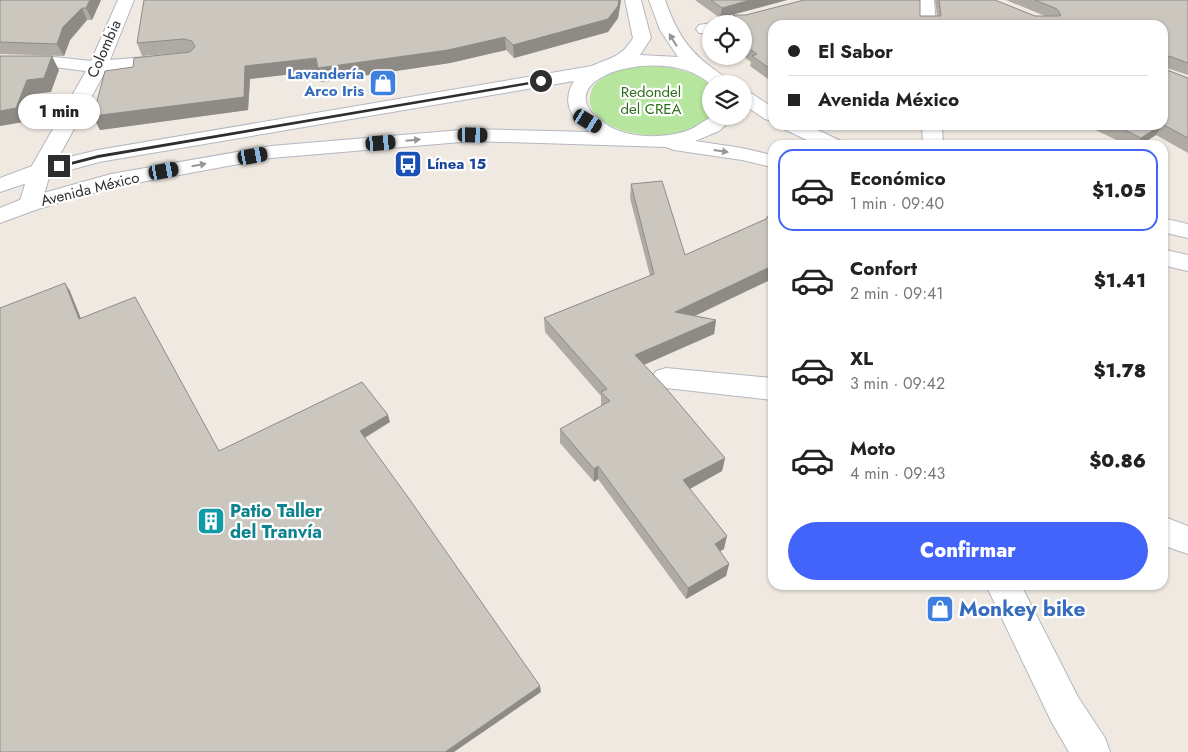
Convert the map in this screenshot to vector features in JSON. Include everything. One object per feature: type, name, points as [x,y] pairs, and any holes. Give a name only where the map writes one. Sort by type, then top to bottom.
[{"type":"main road","name":"Colombia","points":[[30,204],[40,171],[98,66],[126,0]]},
{"type":"main road","points":[[633,0],[641,27],[642,38],[632,54],[618,63],[598,71],[583,81],[576,94],[578,108],[588,121],[606,132],[630,139],[742,154],[768,160]]},
{"type":"main road","points":[[657,0],[666,28],[676,45],[687,57],[710,75]]},
{"type":"main road","points":[[926,0],[927,20]]},
{"type":"main road","points":[[0,62],[54,62],[98,66],[188,59]]},
{"type":"main road","points":[[618,63],[653,59],[671,61],[705,75]]},
{"type":"main road","name":"Avenida México","points":[[0,184],[40,171],[98,156],[598,71]]},
{"type":"main road","points":[[752,102],[768,112]]},
{"type":"main road","points":[[656,142],[679,140],[700,134],[717,125]]},
{"type":"main road","points":[[802,130],[823,140]]},
{"type":"main road","name":"Avenida México","points":[[0,216],[30,204],[111,181],[271,152],[473,135],[630,139]]},
{"type":"main road","points":[[1168,226],[1188,231]]},
{"type":"main road","points":[[1168,258],[1188,263]]},
{"type":"main road","points":[[666,378],[768,389]]},
{"type":"main road","points":[[1168,532],[1188,540]]},
{"type":"main road","points":[[1005,590],[1064,710],[1091,752]]},
{"type":"green space","name":"Redondel del CREA","points":[[665,67],[682,70],[702,80],[702,125],[688,131],[654,135],[637,134],[607,124],[593,112],[590,100],[592,89],[604,77],[631,68]]},
{"type":"building","points":[[0,0],[90,0],[86,8],[82,8],[63,27],[57,44],[0,42]]},
{"type":"building","points":[[144,0],[619,0],[618,6],[608,19],[513,45],[505,37],[448,50],[318,68],[316,58],[245,66],[244,97],[93,116],[105,71],[133,67],[134,58],[190,52],[195,47],[192,41],[184,39],[137,43]]},
{"type":"building","points":[[711,0],[750,0],[722,8]]},
{"type":"building","points":[[804,0],[920,0],[920,16],[941,16],[939,0],[995,0],[1035,16],[1060,16],[1057,9],[1035,0],[1188,0],[1188,63],[1168,57],[1168,20],[768,20],[768,67],[752,56],[757,54],[752,51],[752,15],[746,15]]},
{"type":"building","points":[[0,56],[52,56],[44,78],[27,80],[16,108],[0,111]]},
{"type":"building","points":[[1168,70],[1188,78],[1188,138],[1168,127]]},
{"type":"building","points":[[1125,130],[1153,130],[1141,138]]},
{"type":"building","points":[[662,181],[685,255],[766,219],[768,216],[768,268],[675,312],[716,320],[635,355],[665,387],[725,458],[683,480],[727,536],[715,544],[729,564],[688,588],[598,466],[594,469],[560,429],[610,401],[601,392],[607,389],[544,318],[654,274],[631,184]]},
{"type":"building","name":"Patio Taller del Tranvía","points":[[65,283],[79,319],[135,297],[219,451],[362,382],[388,415],[360,431],[540,686],[445,752],[0,752],[0,308]]},
{"type":"place","name":"Lavandería Arco Iris","points":[[383,83]]},
{"type":"place","name":"Línea 15","points":[[408,164]]},
{"type":"place","name":"Patio Taller del Tranvía","points":[[211,521]]},
{"type":"place","name":"Monkey bike","points":[[940,609]]},
{"type":"route","points":[[59,166],[98,156],[541,81]]}]
